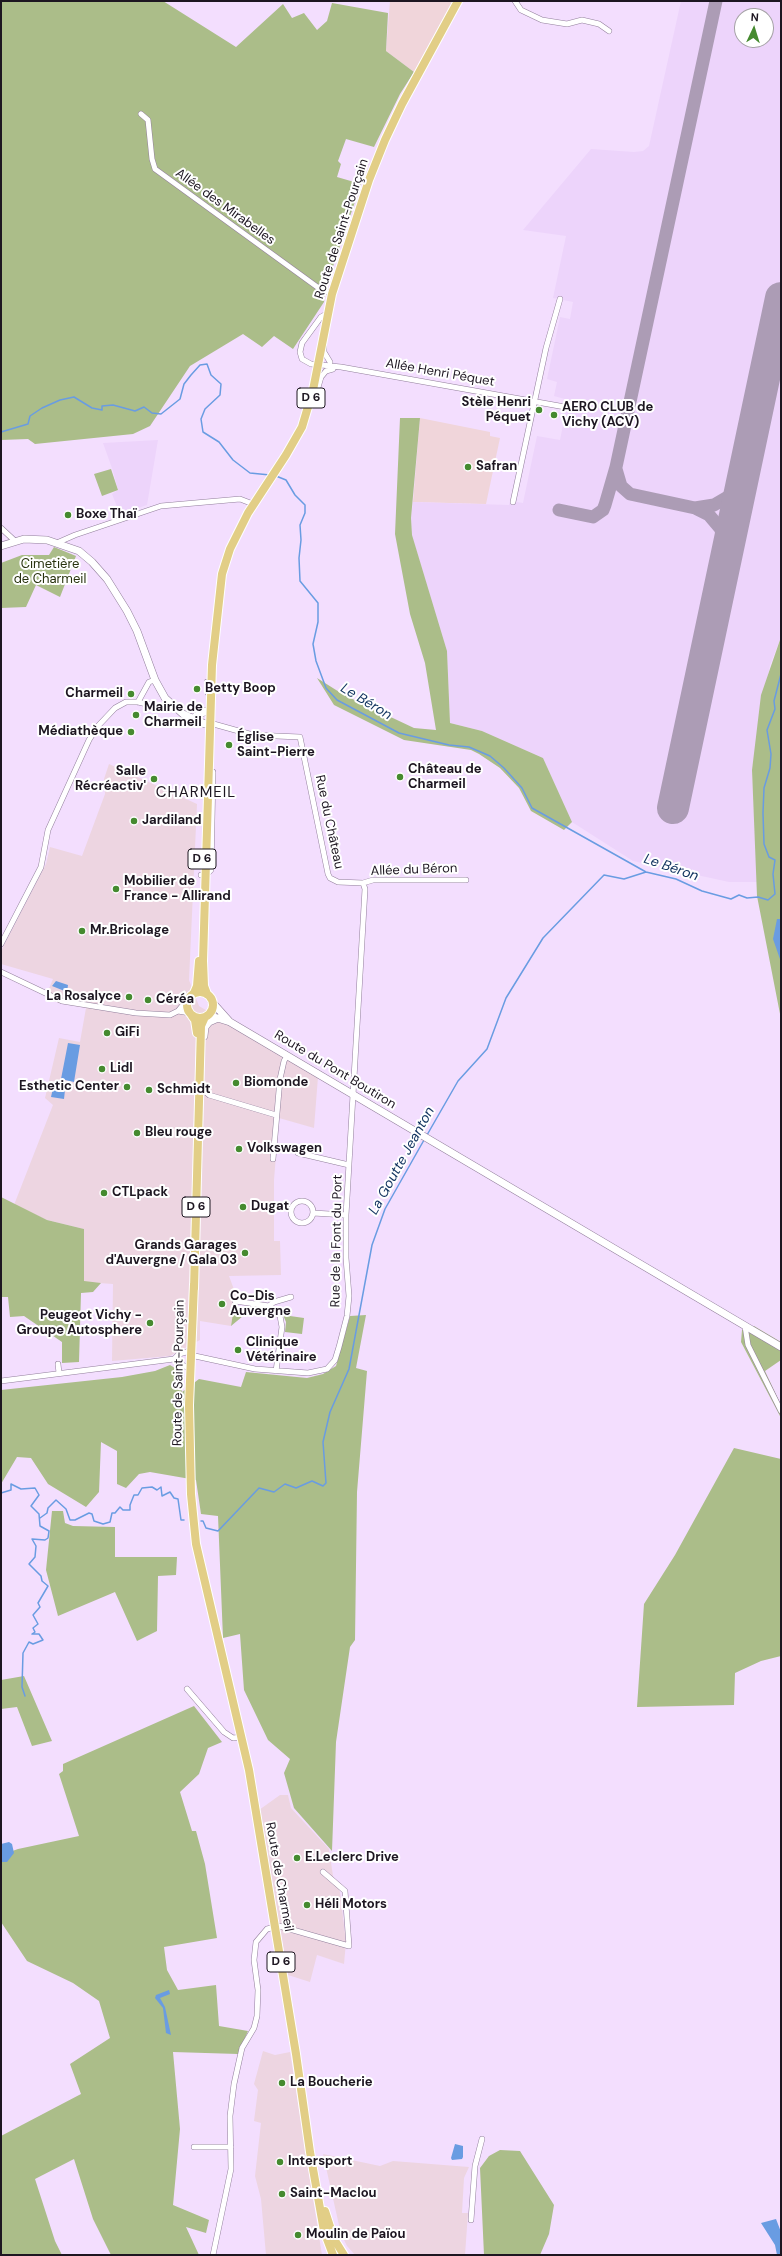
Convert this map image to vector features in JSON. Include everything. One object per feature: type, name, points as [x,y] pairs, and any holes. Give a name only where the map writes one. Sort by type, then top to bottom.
[{"type":"main road","name":"Route de Saint-Pourçain","points":[[207,829],[207,720],[220,588],[230,549],[253,504],[294,442],[309,407],[332,294],[369,180],[385,140],[458,1]]},
{"type":"main road","name":"Route de Saint-Pourçain","points":[[194,993],[197,986],[199,962],[203,875],[207,829],[209,760],[206,682],[210,634],[218,574],[233,532],[248,513]]},
{"type":"main road","points":[[1,546],[15,541],[40,539],[58,542],[79,551],[92,562],[107,579],[133,621],[155,680],[165,698],[183,714],[207,720]]},
{"type":"main road","points":[[175,707],[207,720]]},
{"type":"main road","name":"Route de Saint-Pourçain","points":[[203,875],[203,961],[204,986],[207,994]]},
{"type":"main road","points":[[200,992],[207,994],[212,1002],[212,1009],[207,1016],[198,1018],[191,1014],[187,1007],[187,1000],[194,993],[200,992]]},
{"type":"main road","name":"Route du Pont Boutiron","points":[[212,1002],[230,1022]]},
{"type":"main road","name":"Route de Saint-Pourçain","points":[[191,1014],[196,1026],[198,1130]]},
{"type":"main road","name":"Route de Saint-Pourçain","points":[[205,1586],[196,1544],[191,1494],[190,1462],[198,1130],[201,1076],[201,1026],[207,1016]]},
{"type":"main road","name":"Route du Pont Boutiron","points":[[207,1016],[230,1022],[781,1347]]},
{"type":"main road","points":[[201,1076],[205,1027],[208,1022],[219,1018]]},
{"type":"main road","name":"Route de Charmeil","points":[[205,1586],[240,1737],[256,1817],[305,2107],[330,2239],[338,2255]]},
{"type":"main road","name":"Route de Charmeil","points":[[305,2107],[310,2152],[324,2231],[332,2255]]},
{"type":"main road","points":[[325,2210],[334,2239],[344,2255]]},
{"type":"street","points":[[515,1],[521,10],[542,20],[567,24],[582,20],[599,24],[609,31]]},
{"type":"street","name":"Allée des Mirabelles","points":[[141,114],[148,120],[152,159],[155,169],[320,289],[332,294]]},
{"type":"street","points":[[513,502],[534,401],[560,299]]},
{"type":"street","points":[[318,364],[302,359],[300,352],[302,343],[321,317],[328,313]]},
{"type":"street","points":[[323,339],[324,352],[330,362]]},
{"type":"street","name":"Allée Henri Péquet","points":[[318,364],[330,362],[342,367]]},
{"type":"street","name":"Allée Henri Péquet","points":[[318,364],[565,407]]},
{"type":"street","points":[[309,407],[315,398],[321,377],[326,371],[342,367]]},
{"type":"street","points":[[58,542],[161,506],[240,499],[253,504]]},
{"type":"street","points":[[1,528],[15,541]]},
{"type":"street","points":[[138,702],[149,682],[155,680]]},
{"type":"street","points":[[206,682],[207,720]]},
{"type":"street","points":[[1,944],[41,867],[48,830],[89,740],[104,719],[126,702],[138,702],[164,708],[175,707]]},
{"type":"street","name":"Rue du Château","points":[[207,720],[258,736],[300,737],[328,874],[330,878],[338,882],[363,883]]},
{"type":"street","name":"Route de Saint-Pourçain","points":[[207,829],[213,772]]},
{"type":"street","name":"Allée du Béron","points":[[363,883],[373,880],[466,880]]},
{"type":"street","points":[[352,1094],[365,889],[363,883]]},
{"type":"street","points":[[1,972],[62,1000],[162,1016],[178,1011],[191,1014]]},
{"type":"street","points":[[178,1011],[187,1000]]},
{"type":"street","points":[[273,1159],[280,1079],[284,1061],[287,1056]]},
{"type":"street","points":[[200,1087],[209,1096],[276,1115]]},
{"type":"street","name":"Rue de la Font du Port","points":[[192,1353],[255,1369],[301,1373],[319,1372],[327,1369],[335,1360],[347,1316],[349,1296],[346,1258],[346,1215],[352,1094]]},
{"type":"street","points":[[200,1101],[209,1096]]},
{"type":"street","points":[[298,1153],[349,1165]]},
{"type":"street","points":[[305,1202],[310,1204],[313,1213],[310,1220],[301,1223],[296,1221],[291,1213],[296,1203],[305,1202]]},
{"type":"street","points":[[313,1213],[346,1215]]},
{"type":"street","points":[[269,1306],[274,1302],[291,1298]]},
{"type":"street","points":[[235,1301],[269,1306],[280,1316],[282,1327],[276,1371]]},
{"type":"street","points":[[745,1326],[748,1345],[781,1411]]},
{"type":"street","points":[[174,1359],[179,1354],[192,1353]]},
{"type":"street","points":[[1,1381],[174,1359],[192,1368]]},
{"type":"street","points":[[58,1364],[59,1373]]},
{"type":"street","points":[[187,1689],[216,1724],[229,1735],[240,1737]]},
{"type":"street","points":[[213,2255],[230,2175],[231,2105],[242,2048],[254,2028],[257,2016],[258,1990],[254,1951],[256,1942],[264,1931],[275,1926],[348,1948],[350,1942],[345,1891],[323,1872]]},
{"type":"street","points":[[472,2220],[475,2166],[482,2139]]},
{"type":"street","points":[[194,2147],[231,2147]]},
{"type":"shaded area","points":[[390,1],[453,1],[414,72],[386,51]]},
{"type":"shaded area","points":[[681,1],[781,1],[781,637],[770,665],[752,770],[757,882],[729,882],[633,861],[572,822],[543,758],[482,731],[450,723],[447,651],[412,536],[411,518],[413,502],[509,505],[510,501],[523,503],[537,436],[560,440],[568,400],[554,396],[557,382],[547,379],[560,317],[570,319],[573,302],[553,298],[566,236],[523,230],[591,149],[634,152],[643,151],[649,146]]},
{"type":"shaded area","points":[[420,418],[490,432],[490,436],[500,438],[486,504],[413,502]]},
{"type":"shaded area","points":[[158,440],[147,505],[120,514],[112,494],[118,490],[103,443]]},
{"type":"shaded area","points":[[109,764],[197,804],[189,980],[199,1006],[318,1077],[314,1128],[279,1118],[274,1180],[274,1241],[280,1241],[281,1275],[229,1276],[236,1295],[231,1326],[200,1321],[200,1340],[170,1356],[112,1361],[113,1284],[84,1282],[84,1229],[47,1220],[14,1205],[53,1105],[45,1098],[59,1038],[80,1042],[86,1008],[59,1003],[45,998],[53,979],[1,964],[1,951],[46,864],[50,847],[82,856],[105,794],[104,779]]},
{"type":"shaded area","points":[[280,1795],[288,1795],[291,1808],[329,1849],[333,1876],[340,1892],[346,1942],[344,1964],[317,1955],[310,1982],[288,1975],[259,1810]]},
{"type":"shaded area","points":[[263,2051],[275,2055],[290,2052],[322,2255],[266,2255],[261,2199],[255,2176],[261,2123],[254,2121],[258,2090],[254,2084]]},
{"type":"shaded area","points":[[323,2154],[380,2166],[393,2161],[469,2167],[464,2178],[462,2213],[468,2213],[465,2255],[355,2255],[347,2246],[341,2234]]},
{"type":"green space","points":[[1,1],[163,1],[236,47],[283,4],[292,18],[304,13],[317,30],[327,21],[332,3],[388,13],[386,51],[414,72],[400,94],[374,147],[346,139],[338,161],[341,164],[337,177],[361,184],[326,287],[324,302],[293,349],[274,336],[262,347],[243,334],[190,366],[150,426],[133,434],[35,444],[28,439],[1,440]]},
{"type":"green space","points":[[400,418],[420,418],[411,518],[412,535],[447,651],[450,723],[482,731],[543,758],[572,822],[564,830],[531,811],[519,788],[500,768],[479,754],[471,750],[404,740],[334,705],[317,678],[344,695],[414,728],[436,730],[425,663],[410,614],[395,534]]},
{"type":"green space","points":[[111,469],[118,490],[102,496],[94,474]]},
{"type":"green space","name":"Cimetière de Charmeil","points":[[54,547],[76,556],[60,597],[36,585],[26,607],[1,608],[1,563],[22,555],[49,555]]},
{"type":"green space","points":[[781,637],[781,1019],[757,896],[752,770],[761,695]]},
{"type":"green space","points":[[1,1197],[47,1220],[84,1229],[84,1281],[101,1283],[93,1292],[81,1293],[79,1362],[62,1363],[62,1342],[24,1316],[10,1317],[8,1297],[1,1297]]},
{"type":"green space","points":[[234,1307],[247,1309],[249,1311],[231,1326]]},
{"type":"green space","points":[[283,1315],[304,1318],[302,1334],[285,1332],[286,1322]]},
{"type":"green space","points":[[366,1315],[356,1368],[367,1371],[357,1492],[355,1640],[350,1647],[336,1742],[332,1851],[294,1808],[284,1773],[290,1759],[268,1740],[244,1690],[240,1634],[223,1638],[218,1516],[201,1514],[196,1480],[150,1472],[139,1474],[126,1488],[117,1484],[117,1451],[101,1442],[99,1492],[86,1507],[48,1484],[31,1458],[17,1457],[1,1484],[1,1390],[122,1377],[155,1371],[170,1365],[175,1368],[182,1392],[199,1379],[241,1387],[246,1372],[307,1378],[323,1374],[336,1366],[350,1316]]},
{"type":"green space","points":[[754,1326],[781,1342],[781,1360],[765,1371],[781,1405],[781,1418],[741,1342],[742,1330]]},
{"type":"green space","points":[[734,1448],[781,1459],[781,1656],[761,1661],[735,1673],[734,1705],[637,1707],[644,1604],[675,1555]]},
{"type":"green space","points":[[52,1511],[63,1511],[65,1523],[73,1526],[115,1527],[115,1557],[177,1557],[176,1575],[158,1576],[157,1631],[137,1641],[115,1592],[58,1616],[46,1570]]},
{"type":"green space","points":[[24,1676],[52,1741],[32,1746],[17,1707],[1,1709],[1,1680]]},
{"type":"green space","points":[[194,1706],[222,1742],[208,1748],[199,1774],[180,1792],[192,1831],[196,1831],[205,1864],[217,1938],[164,1947],[167,1970],[178,1990],[216,1985],[219,2026],[248,2031],[238,2054],[173,2052],[180,2129],[173,2205],[209,2220],[206,2233],[186,2227],[199,2255],[111,2255],[93,2219],[74,2159],[35,2179],[55,2241],[62,2255],[1,2255],[1,2136],[81,2094],[70,2064],[110,2038],[99,2001],[73,1983],[27,1961],[1,1922],[1,1855],[18,1849],[79,1836],[59,1774],[63,1771],[63,1764]]},
{"type":"green space","points":[[500,2150],[520,2151],[554,2205],[549,2234],[540,2255],[484,2255],[480,2168],[489,2156]]},
{"type":"water","points":[[777,919],[781,919],[781,962],[773,939]]},
{"type":"water","points":[[56,981],[68,985],[67,992],[52,986]]},
{"type":"water","points":[[68,1043],[80,1045],[74,1082],[61,1079]]},
{"type":"water","points":[[53,1088],[65,1090],[64,1099],[51,1097]]},
{"type":"water","points":[[9,1842],[12,1844],[14,1853],[7,1862],[1,1862],[1,1844]]},
{"type":"water","points":[[169,1990],[170,1994],[160,1998],[165,2007],[171,2035],[166,2033],[163,2008],[155,1998],[156,1995]]},
{"type":"water","points":[[455,2144],[463,2146],[462,2159],[452,2160],[451,2158]]},
{"type":"water","points":[[776,2219],[781,2232],[781,2255],[777,2255],[775,2245],[761,2223]]},
{"type":"waterway","name":"Le Béron","points":[[1,432],[28,424],[30,416],[42,408],[60,400],[74,397],[92,408],[102,410],[102,406],[113,405],[135,411],[144,407],[152,413],[161,414],[180,399],[184,384],[200,365],[207,364],[211,375],[221,384],[220,395],[205,409],[201,419],[203,432],[219,442],[233,460],[250,473],[270,475]]},
{"type":"waterway","name":"Le Béron","points":[[276,476],[286,480],[295,495],[305,505],[305,513],[300,525],[300,581],[318,603],[318,622],[313,644],[316,661],[326,688],[337,700],[399,733],[449,745],[469,747],[490,756],[504,768],[522,788],[532,808],[646,872],[676,879],[702,891],[731,899],[739,895],[747,898],[758,897],[768,900],[775,894],[773,874],[775,860],[769,857],[764,844],[763,813],[764,788],[770,768],[771,754],[767,730],[775,709],[774,701],[781,674]]},
{"type":"waterway","name":"La Goutte Jeanton","points":[[427,1135],[458,1081],[487,1049],[506,998],[543,938],[604,875],[624,879],[646,872]]},
{"type":"waterway","name":"La Goutte Jeanton","points":[[201,1521],[203,1521],[206,1528],[218,1531],[259,1488],[274,1492],[285,1484],[296,1488],[312,1481],[323,1486],[326,1483],[323,1442],[330,1412],[349,1369],[372,1245],[385,1209],[424,1140]]},
{"type":"waterway","points":[[1,1493],[11,1490],[11,1484],[21,1489],[35,1488],[39,1495],[31,1506],[39,1514],[40,1526],[49,1531],[48,1538],[45,1540],[32,1539],[36,1546],[35,1557],[29,1564],[41,1576],[42,1581],[48,1586],[38,1603],[40,1607],[33,1615],[38,1624],[33,1628],[35,1632],[32,1634],[39,1634],[43,1640],[33,1644],[29,1642],[23,1653],[22,1687],[25,1696]]},
{"type":"waterway","name":"La Goutte Jeanton","points":[[40,1518],[47,1513],[48,1508],[56,1500],[66,1509],[70,1520],[75,1520],[89,1513],[92,1514],[94,1521],[103,1524],[110,1522],[112,1513],[115,1513],[120,1507],[123,1510],[130,1510],[130,1505],[134,1495],[138,1495],[142,1488],[152,1487],[157,1490],[161,1487],[162,1496],[170,1492],[174,1498],[178,1499],[181,1520],[184,1520]]},
{"type":"taxiway","points":[[559,510],[593,517],[603,510],[605,505],[616,467],[716,1]]},
{"type":"taxiway","points":[[616,469],[621,486],[630,494],[695,508],[714,505],[731,495],[743,473]]},
{"type":"taxiway","points":[[695,508],[709,515],[720,528],[726,541],[727,554]]},
{"type":"runway","points":[[673,808],[781,298]]},
{"type":"place","name":"Stèle Henri Péquet","points":[[539,410]]},
{"type":"place","name":"AERO CLUB de Vichy (ACV)","points":[[554,415]]},
{"type":"place","name":"Safran","points":[[468,467]]},
{"type":"place","name":"Boxe Thaï","points":[[68,515]]},
{"type":"place","name":"Betty Boop","points":[[197,689]]},
{"type":"place","name":"Charmeil","points":[[131,694]]},
{"type":"place","name":"Mairie de Charmeil","points":[[136,715]]},
{"type":"place","name":"Médiathèque","points":[[131,732]]},
{"type":"place","name":"Église Saint-Pierre","points":[[229,745]]},
{"type":"place","name":"Château de Charmeil","points":[[400,777]]},
{"type":"place","name":"Salle Récréactiv'","points":[[154,779]]},
{"type":"place","name":"Jardiland","points":[[134,821]]},
{"type":"place","name":"Mobilier de France - Allirand","points":[[116,889]]},
{"type":"place","name":"Mr.Bricolage","points":[[82,931]]},
{"type":"place","name":"La Rosalyce","points":[[129,997]]},
{"type":"place","name":"Céréa","points":[[148,1000]]},
{"type":"place","name":"GiFi","points":[[107,1033]]},
{"type":"place","name":"Lidl","points":[[102,1069]]},
{"type":"place","name":"Biomonde","points":[[236,1083]]},
{"type":"place","name":"Esthetic Center","points":[[127,1087]]},
{"type":"place","name":"Schmidt","points":[[149,1090]]},
{"type":"place","name":"Bleu rouge","points":[[137,1133]]},
{"type":"place","name":"Volkswagen","points":[[239,1149]]},
{"type":"place","name":"CTLpack","points":[[104,1193]]},
{"type":"place","name":"Dugat","points":[[243,1207]]},
{"type":"place","name":"Grands Garages d'Auvergne / Gala 03","points":[[245,1253]]},
{"type":"place","name":"Co-Dis Auvergne","points":[[222,1304]]},
{"type":"place","name":"Peugeot Vichy - Groupe Autosphere","points":[[150,1323]]},
{"type":"place","name":"Clinique Vétérinaire","points":[[238,1350]]},
{"type":"place","name":"E.Leclerc Drive","points":[[297,1858]]},
{"type":"place","name":"Héli Motors","points":[[307,1905]]},
{"type":"place","name":"La Boucherie","points":[[282,2083]]},
{"type":"place","name":"Intersport","points":[[280,2162]]},
{"type":"place","name":"Saint-Maclou","points":[[282,2194]]},
{"type":"place","name":"Moulin de Païou","points":[[298,2235]]},
{"type":"district","name":"CHARMEIL","points":[[196,793]]}]
